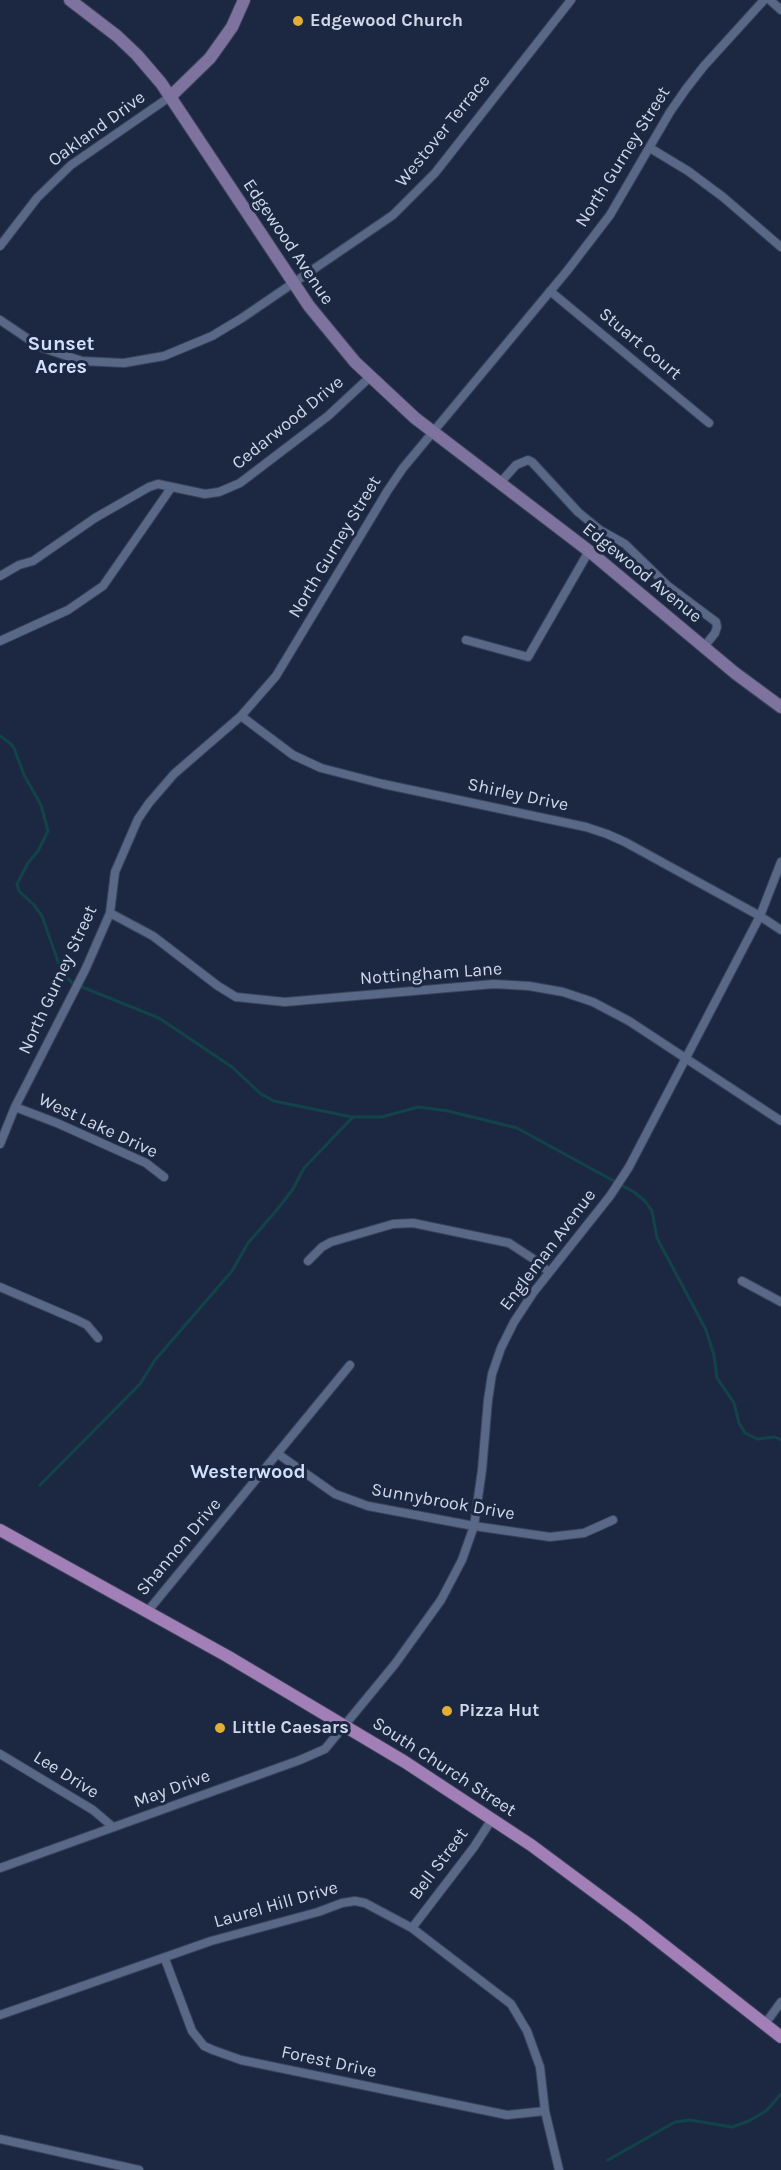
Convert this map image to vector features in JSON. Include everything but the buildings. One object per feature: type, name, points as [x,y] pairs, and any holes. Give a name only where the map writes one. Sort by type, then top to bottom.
[{"type":"main road","name":"South Church Street","points":[[0,1530],[233,1659],[405,1762],[531,1845],[624,1914],[781,2037]]},
{"type":"street","name":"Edgewood Avenue","points":[[70,0],[99,21],[130,49],[171,96],[321,322],[370,377],[416,418],[589,551],[735,673],[781,707]]},
{"type":"street","points":[[171,96],[210,58],[232,27],[244,0]]},
{"type":"street","name":"Westover Terrace","points":[[0,320],[40,347],[82,361],[124,363],[164,356],[212,336],[393,215],[435,172],[571,0]]},
{"type":"street","name":"North Gurney Street","points":[[0,1144],[15,1107],[86,968],[110,913],[115,872],[138,819],[149,802],[174,774],[242,716],[276,676],[388,490],[433,430],[550,291],[609,215],[670,111],[704,66],[764,0]]},
{"type":"street","points":[[770,0],[781,10]]},
{"type":"street","name":"Oakland Drive","points":[[0,246],[37,198],[71,165],[171,96]]},
{"type":"street","points":[[650,148],[706,184],[781,247]]},
{"type":"street","name":"Stuart Court","points":[[550,291],[709,423]]},
{"type":"street","name":"Cedarwood Drive","points":[[0,576],[33,561],[94,518],[141,490],[158,484],[205,494],[219,492],[240,483],[328,416],[370,377]]},
{"type":"street","name":"Edgewood Avenue","points":[[500,483],[516,465],[528,460],[532,462],[578,512],[600,531],[625,544],[668,586],[716,622],[715,633],[704,647]]},
{"type":"street","points":[[0,641],[68,610],[103,586],[171,488]]},
{"type":"street","points":[[466,640],[528,657],[589,551]]},
{"type":"street","name":"Shirley Drive","points":[[242,716],[293,755],[321,768],[383,784],[586,827],[607,834],[626,842],[760,916],[781,930]]},
{"type":"street","name":"Engleman Avenue","points":[[345,1726],[441,1600],[462,1560],[474,1526],[492,1374],[501,1348],[514,1322],[549,1272],[616,1186],[634,1157],[760,916],[781,862]]},
{"type":"street","name":"Nottingham Lane","points":[[110,913],[153,936],[218,987],[236,997],[285,1002],[494,984],[529,986],[563,992],[593,1002],[629,1021],[781,1121]]},
{"type":"street","name":"West Lake Drive","points":[[15,1107],[146,1163],[165,1178]]},
{"type":"street","points":[[308,1261],[322,1247],[331,1242],[393,1224],[413,1223],[509,1244],[549,1272]]},
{"type":"street","points":[[742,1281],[781,1302]]},
{"type":"street","points":[[0,1287],[87,1325],[98,1338]]},
{"type":"street","name":"Shannon Drive","points":[[147,1612],[350,1365]]},
{"type":"street","name":"Sunnybrook Drive","points":[[278,1454],[335,1494],[368,1506],[474,1526],[550,1537],[584,1533],[613,1520]]},
{"type":"street","name":"May Drive","points":[[0,1868],[300,1760],[325,1749],[345,1726]]},
{"type":"street","name":"Lee Drive","points":[[0,1754],[93,1810],[113,1827]]},
{"type":"street","name":"Bell Street","points":[[412,1928],[492,1820]]},
{"type":"street","name":"Laurel Hill Drive","points":[[0,2015],[211,1941],[355,1901],[365,1903],[412,1928],[511,2004],[527,2031],[540,2067],[545,2111],[559,2170]]},
{"type":"street","name":"Forest Drive","points":[[165,1959],[192,2031],[204,2046],[213,2050],[241,2060],[507,2115],[545,2111]]},
{"type":"street","points":[[765,2024],[781,2002]]},
{"type":"street","points":[[0,2139],[139,2170]]},
{"type":"waterway","points":[[0,736],[14,748],[24,775],[41,805],[48,831],[17,884],[19,891],[42,916],[61,970],[72,983],[159,1018],[232,1067],[261,1094],[274,1101],[352,1117],[382,1117],[418,1107],[448,1111],[517,1128],[634,1192],[652,1211],[657,1238],[706,1330],[714,1355],[717,1378],[734,1403],[739,1423],[745,1433],[757,1439],[775,1437],[781,1440]]},
{"type":"waterway","points":[[40,1485],[140,1384],[155,1360],[232,1271],[248,1243],[293,1189],[304,1168],[352,1118]]},
{"type":"waterway","points":[[608,2160],[675,2122],[690,2120],[732,2127],[749,2121],[766,2111],[781,2094]]},
{"type":"place","name":"Edgewood Church","points":[[298,21]]},
{"type":"place","name":"Pizza Hut","points":[[447,1711]]},
{"type":"place","name":"Little Caesars","points":[[220,1728]]},
{"type":"district","name":"Sunset Acres","points":[[61,356]]},
{"type":"district","name":"Westerwood","points":[[248,1472]]}]
